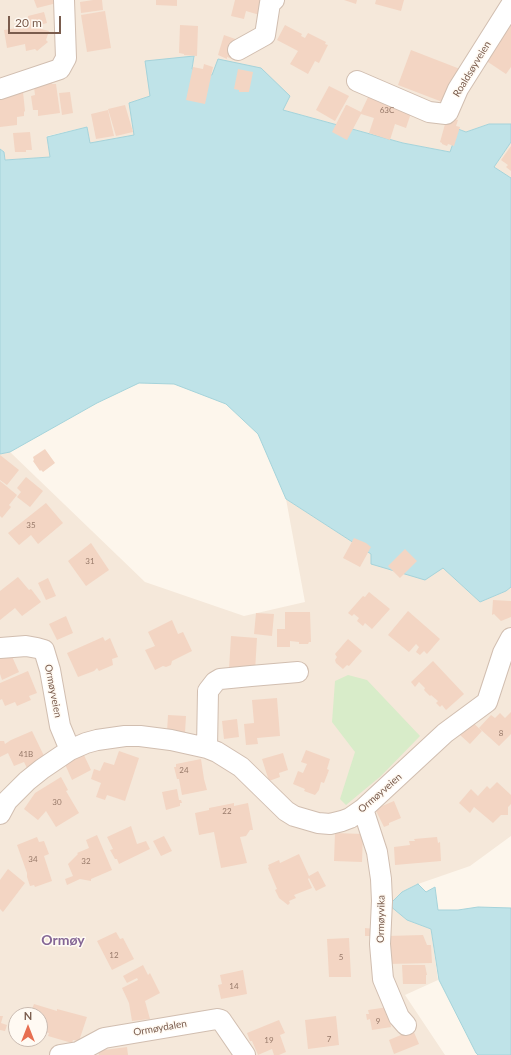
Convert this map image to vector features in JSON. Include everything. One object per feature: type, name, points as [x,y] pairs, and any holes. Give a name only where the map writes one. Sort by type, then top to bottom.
[{"type":"street","points":[[0,88],[60,69],[66,58],[64,0]]},
{"type":"street","points":[[238,50],[265,35],[270,3],[274,0]]},
{"type":"street","name":"Roaldsøyveien","points":[[357,81],[429,112],[446,114],[458,89],[511,4],[505,0]]},
{"type":"street","name":"Ormøyveien","points":[[2,805],[32,776],[70,750],[86,743],[125,736],[158,738],[186,743],[207,748],[222,755],[241,767],[286,811],[304,820],[330,824],[350,818],[364,809],[445,733],[487,702],[503,652],[511,638]]},
{"type":"street","name":"Ormøyveien","points":[[0,648],[26,646],[44,650],[50,670],[60,726],[70,750]]},
{"type":"street","points":[[207,748],[208,691],[214,682],[251,676],[298,672]]},
{"type":"street","name":"Ormøyvika","points":[[364,809],[377,852],[381,879],[382,901],[380,944],[383,979],[399,1017],[406,1025]]},
{"type":"street","name":"Ormøydalen","points":[[60,1055],[78,1052],[104,1038],[217,1019],[223,1023],[245,1055]]},
{"type":"shaded area","points":[[0,0],[511,0],[511,124],[489,124],[466,132],[458,129],[450,152],[403,143],[283,110],[212,75],[192,69],[194,56],[150,96],[129,103],[135,135],[90,144],[87,127],[47,136],[50,157],[5,160],[4,152],[0,149]]},
{"type":"shaded area","points":[[511,142],[511,178],[494,167]]},
{"type":"shaded area","points":[[10,452],[145,582],[244,616],[305,602],[286,499],[371,554],[443,568],[480,602],[506,591],[511,587],[511,836],[470,866],[418,884],[402,892],[389,905],[407,920],[431,929],[438,980],[405,995],[445,1055],[0,1055],[0,454]]},
{"type":"green space","points":[[348,675],[367,680],[420,736],[381,776],[346,805],[340,799],[355,752],[332,722],[335,681]]},
{"type":"water","points":[[194,56],[192,69],[212,75],[218,59],[261,68],[290,96],[283,110],[403,143],[450,152],[458,129],[466,132],[489,124],[511,124],[511,142],[494,167],[511,178],[511,587],[506,591],[480,602],[443,568],[425,580],[371,564],[371,554],[286,499],[258,434],[226,404],[174,384],[139,383],[97,403],[10,452],[0,454],[0,149],[4,152],[5,160],[50,157],[47,137],[87,127],[90,143],[134,135],[129,103],[150,96],[145,61]]},
{"type":"water","points":[[418,884],[426,892],[435,887],[438,910],[458,910],[478,907],[511,908],[511,1055],[478,1055],[476,1053],[439,980],[431,929],[407,920],[389,905],[402,892]]},
{"type":"building","points":[[34,0],[56,0],[57,3],[37,8]]},
{"type":"building","points":[[102,0],[103,10],[81,13],[80,2]]},
{"type":"building","points":[[156,0],[177,0],[177,6],[156,5]]},
{"type":"building","points":[[235,0],[268,0],[263,16],[246,11],[244,19],[231,16]]},
{"type":"building","points":[[344,0],[357,0],[356,4]]},
{"type":"building","points":[[376,0],[404,0],[401,11],[375,4]]},
{"type":"building","points":[[105,11],[111,48],[87,52],[81,15]]},
{"type":"building","points":[[44,12],[47,23],[40,25],[41,29],[49,31],[46,40],[48,42],[37,51],[35,49],[26,51],[25,44],[7,48],[4,30],[17,28],[16,22],[28,19],[28,16]]},
{"type":"building","points":[[511,24],[511,67],[506,74],[485,60]]},
{"type":"building","points":[[180,25],[198,26],[197,56],[179,53]]},
{"type":"building","points":[[285,25],[302,34],[301,36],[305,38],[308,33],[326,42],[325,44],[328,45],[319,63],[315,61],[308,74],[290,64],[298,51],[277,40]]},
{"type":"building","points":[[224,35],[238,40],[232,59],[227,57],[227,59],[218,55]]},
{"type":"building","points":[[411,50],[460,69],[445,103],[398,85]]},
{"type":"building","points":[[204,64],[213,67],[205,104],[186,100],[193,67],[203,69]]},
{"type":"building","points":[[238,69],[253,72],[249,92],[239,92],[239,90],[234,89]]},
{"type":"building","points":[[51,81],[52,84],[56,84],[60,113],[38,116],[38,110],[33,110],[31,96],[35,95],[34,87]]},
{"type":"building","points":[[329,86],[349,96],[335,121],[316,110]]},
{"type":"building","points":[[23,92],[25,111],[24,116],[17,117],[17,125],[0,127],[0,100],[2,95]]},
{"type":"building","points":[[70,92],[73,113],[62,115],[59,93]]},
{"type":"building","points":[[370,93],[412,110],[406,128],[395,124],[390,140],[369,133],[374,118],[361,114],[347,140],[332,132],[346,105],[361,112]]},
{"type":"building","points":[[125,105],[133,132],[116,136],[108,109]]},
{"type":"building","points":[[108,110],[114,136],[96,139],[91,114]]},
{"type":"building","points":[[447,117],[458,120],[456,126],[460,127],[454,146],[448,144],[447,146],[440,142]]},
{"type":"building","points":[[30,132],[32,150],[26,150],[26,152],[15,152],[13,133]]},
{"type":"building","points":[[511,146],[511,171],[506,167],[508,165],[501,160]]},
{"type":"building","points":[[45,449],[55,463],[43,472],[41,470],[40,471],[33,461],[33,457]]},
{"type":"building","points":[[0,455],[19,470],[7,485],[0,480]]},
{"type":"building","points":[[26,477],[43,491],[30,507],[17,497],[21,492],[17,488]]},
{"type":"building","points":[[0,481],[17,495],[9,505],[11,507],[2,518],[0,516]]},
{"type":"building","points":[[46,503],[63,523],[38,544],[31,535],[19,545],[8,533]]},
{"type":"building","points":[[354,538],[371,547],[360,567],[343,558]]},
{"type":"building","points":[[91,543],[109,570],[86,586],[68,561]]},
{"type":"building","points":[[405,549],[417,561],[400,578],[388,566]]},
{"type":"building","points":[[18,577],[29,590],[31,589],[41,602],[22,616],[15,608],[0,620],[0,591]]},
{"type":"building","points":[[48,578],[56,596],[46,600],[38,583]]},
{"type":"building","points":[[369,592],[390,609],[372,629],[365,623],[363,626],[357,621],[359,618],[354,614],[352,616],[348,613],[363,596],[365,597]]},
{"type":"building","points":[[493,600],[511,601],[511,617],[501,621],[494,614],[492,615]]},
{"type":"building","points":[[408,611],[440,639],[427,654],[424,651],[420,655],[416,652],[419,647],[416,644],[409,652],[388,635]]},
{"type":"building","points":[[285,612],[310,612],[311,642],[308,644],[299,644],[299,642],[290,641],[290,647],[277,647],[277,629],[285,629]]},
{"type":"building","points":[[256,613],[274,614],[272,636],[254,634]]},
{"type":"building","points":[[66,616],[73,633],[57,640],[49,624]]},
{"type":"building","points":[[172,620],[178,634],[183,632],[192,651],[172,661],[171,665],[166,667],[163,666],[155,670],[145,650],[155,646],[148,632]]},
{"type":"building","points":[[231,636],[257,638],[255,671],[229,669]]},
{"type":"building","points":[[103,637],[105,641],[110,638],[118,657],[112,659],[113,665],[99,671],[97,668],[94,671],[78,677],[67,653]]},
{"type":"building","points":[[348,639],[362,651],[349,666],[347,665],[343,669],[336,663],[335,660],[337,657],[335,654]]},
{"type":"building","points":[[10,652],[19,672],[2,680],[0,674],[0,656]]},
{"type":"building","points":[[433,661],[464,694],[446,710],[442,705],[440,707],[436,703],[438,701],[424,690],[425,688],[419,682],[415,687],[411,682]]},
{"type":"building","points":[[28,671],[37,693],[29,696],[31,700],[17,706],[15,702],[5,706],[2,699],[0,700],[0,683]]},
{"type":"building","points":[[277,698],[280,736],[257,738],[258,744],[246,745],[244,724],[254,723],[252,700]]},
{"type":"building","points":[[511,712],[511,734],[499,746],[479,728],[491,715],[495,718],[500,713],[505,718]]},
{"type":"building","points":[[168,715],[186,716],[185,733],[167,732]]},
{"type":"building","points":[[237,719],[239,737],[224,739],[222,721]]},
{"type":"building","points":[[471,721],[482,731],[470,744],[459,734]]},
{"type":"building","points":[[32,731],[45,758],[27,768],[24,762],[14,766],[8,753],[0,757],[0,741],[4,741],[5,744]]},
{"type":"building","points":[[306,750],[330,759],[327,769],[329,770],[324,783],[321,782],[319,790],[315,795],[304,791],[305,789],[293,784],[298,771],[303,773],[307,764],[301,762]]},
{"type":"building","points":[[119,751],[139,758],[125,801],[107,795],[105,800],[96,797],[101,783],[91,779],[94,769],[100,771],[104,762],[114,765]]},
{"type":"building","points":[[83,753],[91,770],[72,780],[64,762]]},
{"type":"building","points":[[283,753],[288,770],[279,773],[280,777],[269,781],[262,759]]},
{"type":"building","points":[[201,759],[207,790],[182,795],[179,779],[177,779],[174,767],[176,767],[176,764]]},
{"type":"building","points":[[61,777],[68,790],[66,791],[79,813],[56,827],[46,811],[38,820],[24,809],[35,793]]},
{"type":"building","points":[[497,782],[511,795],[511,804],[508,807],[508,815],[501,815],[493,823],[474,807],[470,813],[459,803],[471,789],[478,796],[487,786],[490,789]]},
{"type":"building","points":[[177,789],[179,800],[181,800],[182,803],[180,803],[180,806],[166,810],[162,792]]},
{"type":"building","points":[[394,801],[401,818],[384,827],[375,809]]},
{"type":"building","points":[[234,803],[234,806],[248,803],[253,830],[250,830],[246,836],[240,837],[247,863],[221,868],[214,832],[199,835],[195,813],[209,810],[209,808]]},
{"type":"building","points":[[131,826],[137,844],[146,841],[150,849],[119,864],[110,850],[113,849],[107,837]]},
{"type":"building","points":[[335,833],[363,834],[362,862],[334,861]]},
{"type":"building","points":[[97,835],[112,870],[91,879],[91,881],[80,879],[67,885],[65,879],[73,876],[68,864],[78,854],[77,853],[89,848],[86,840]]},
{"type":"building","points":[[164,836],[172,851],[161,856],[153,841]]},
{"type":"building","points":[[37,837],[39,842],[44,841],[49,854],[44,856],[52,881],[35,887],[34,885],[30,886],[17,845]]},
{"type":"building","points":[[437,837],[438,843],[440,842],[441,861],[395,865],[394,847],[410,845],[409,841],[415,841],[414,839]]},
{"type":"building","points":[[299,854],[309,876],[318,871],[326,886],[316,891],[309,878],[308,879],[312,888],[294,895],[296,898],[289,901],[290,903],[288,905],[279,898],[275,890],[277,889],[268,865],[279,860],[280,863]]},
{"type":"building","points":[[8,869],[25,883],[3,912],[0,909],[0,880]]},
{"type":"building","points":[[365,928],[375,929],[374,936],[365,936]]},
{"type":"building","points":[[116,932],[120,939],[123,938],[134,959],[112,970],[97,941]]},
{"type":"building","points":[[423,935],[427,945],[431,945],[432,963],[388,964],[387,936]]},
{"type":"building","points":[[349,938],[351,977],[329,977],[327,939]]},
{"type":"building","points":[[143,965],[148,975],[150,973],[160,993],[145,1001],[150,1019],[132,1021],[129,1003],[122,988],[138,980],[137,978],[127,983],[123,976]]},
{"type":"building","points":[[402,965],[425,965],[427,975],[426,984],[403,984]]},
{"type":"building","points":[[243,970],[247,994],[221,999],[218,985],[222,984],[220,975]]},
{"type":"building","points":[[34,1004],[44,1007],[33,1007]]},
{"type":"building","points":[[388,1007],[391,1027],[372,1030],[370,1019],[367,1020],[366,1014],[369,1014],[368,1010]]},
{"type":"building","points":[[48,1008],[57,1011],[57,1009],[87,1017],[79,1041],[73,1040],[72,1043],[48,1036]]},
{"type":"building","points":[[0,1016],[3,1016],[1,1023],[7,1025],[5,1031],[0,1030]]},
{"type":"building","points":[[336,1016],[339,1045],[308,1049],[305,1020]]},
{"type":"building","points":[[279,1020],[285,1033],[280,1035],[286,1052],[279,1055],[274,1055],[272,1049],[258,1055],[247,1033]]},
{"type":"building","points":[[413,1030],[419,1044],[394,1054],[389,1040]]},
{"type":"building","points":[[127,1047],[128,1055],[99,1055],[98,1052],[104,1050]]},
{"type":"district","name":"Ormøy","points":[[63,940]]}]
